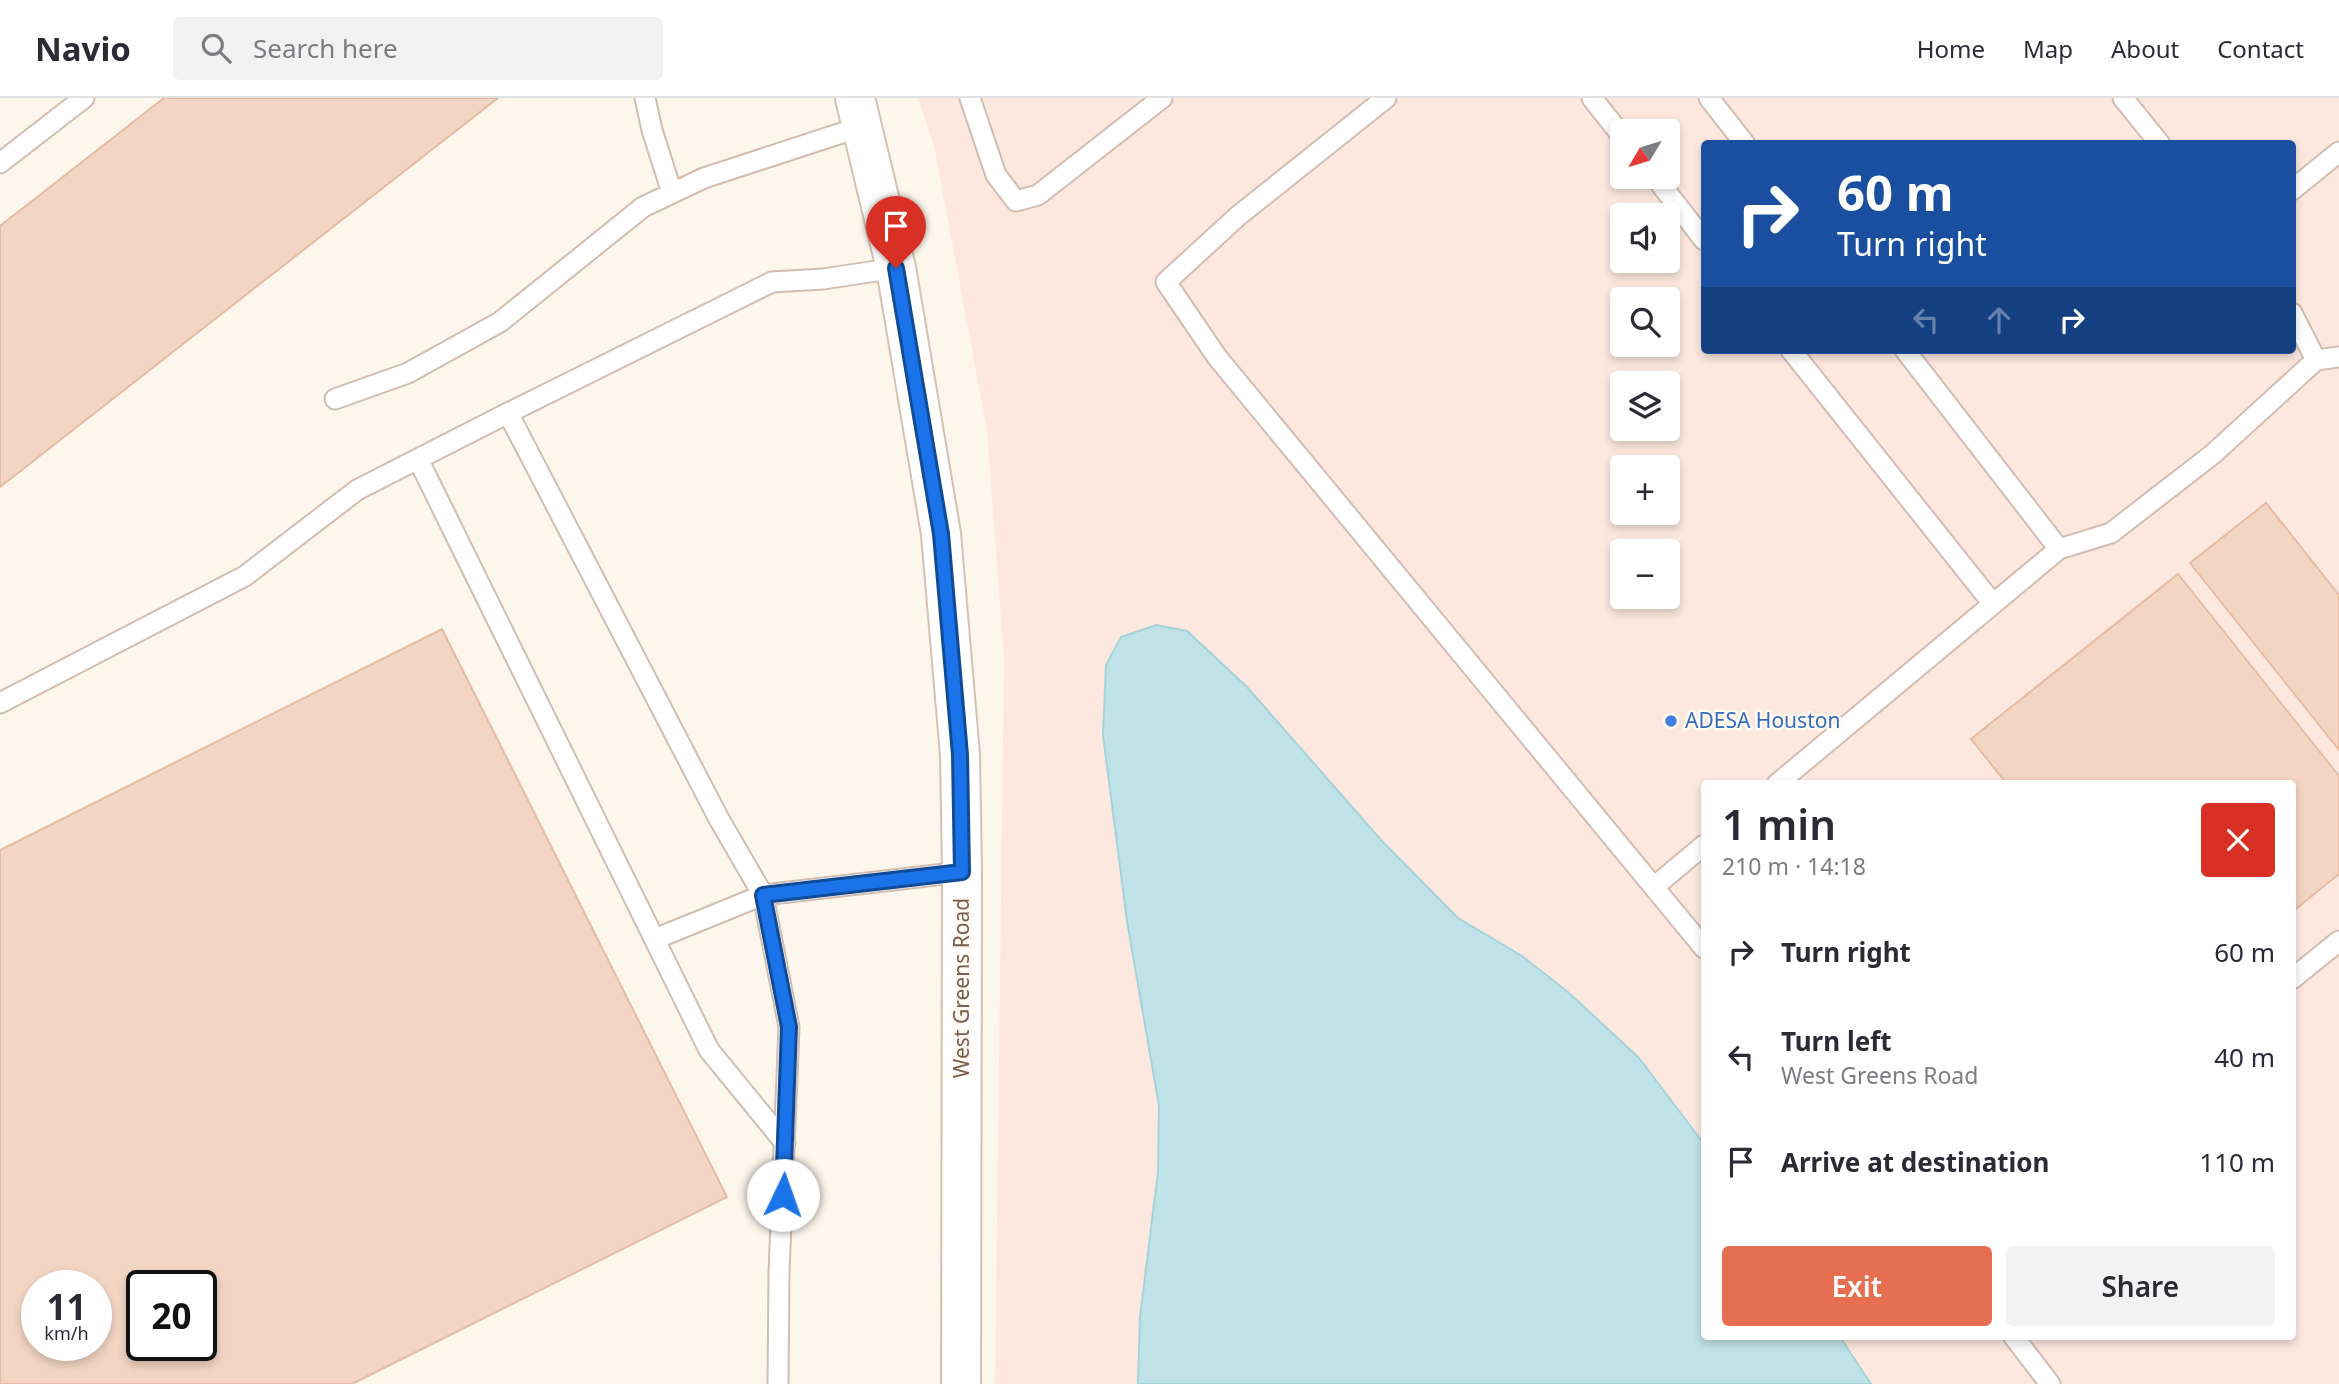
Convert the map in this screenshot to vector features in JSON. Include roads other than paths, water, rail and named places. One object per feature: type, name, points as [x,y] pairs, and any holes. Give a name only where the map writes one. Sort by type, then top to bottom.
[{"type":"main road","name":"West Greens Road","points":[[859,112],[896,268],[941,534],[960,755],[961,1384]]},
{"type":"lane","points":[[0,163],[84,98]]},
{"type":"lane","points":[[645,98],[672,193]]},
{"type":"lane","points":[[970,98],[996,175],[1016,201],[1038,195],[1161,98]]},
{"type":"lane","points":[[1386,98],[1238,216],[1166,282],[1217,357],[1701,944]]},
{"type":"lane","points":[[1592,98],[1610,121]]},
{"type":"lane","points":[[1709,98],[1742,140]]},
{"type":"lane","points":[[2123,98],[2157,140]]},
{"type":"lane","points":[[335,399],[408,373],[500,322],[643,207],[859,112]]},
{"type":"lane","points":[[2296,187],[2339,152]]},
{"type":"lane","points":[[1664,189],[1701,236]]},
{"type":"lane","points":[[0,703],[245,576],[357,490],[772,282],[823,279],[896,268]]},
{"type":"lane","points":[[2296,321],[2316,360]]},
{"type":"lane","points":[[1794,354],[1993,604]]},
{"type":"lane","points":[[1908,354],[2059,549]]},
{"type":"lane","points":[[1782,780],[2059,549],[2111,533],[2213,454],[2316,360],[2339,357]]},
{"type":"lane","points":[[508,413],[719,819],[763,895],[789,1027],[779,1272],[778,1384]]},
{"type":"lane","points":[[418,459],[709,1050],[785,1143]]},
{"type":"lane","points":[[1654,887],[1701,848]]},
{"type":"lane","points":[[655,939],[763,895],[962,872]]},
{"type":"lane","points":[[2296,976],[2339,941]]},
{"type":"lane","points":[[2016,1340],[2050,1384]]},
{"type":"water","points":[[1156,625],[1187,631],[1247,687],[1381,840],[1458,918],[1522,956],[1569,993],[1639,1058],[1701,1140],[1701,1340],[1842,1340],[1871,1384],[1138,1384],[1140,1317],[1158,1172],[1159,1106],[1127,921],[1103,735],[1106,665],[1121,637]]},
{"type":"place","name":"ADESA Houston","points":[[1671,721]]}]
